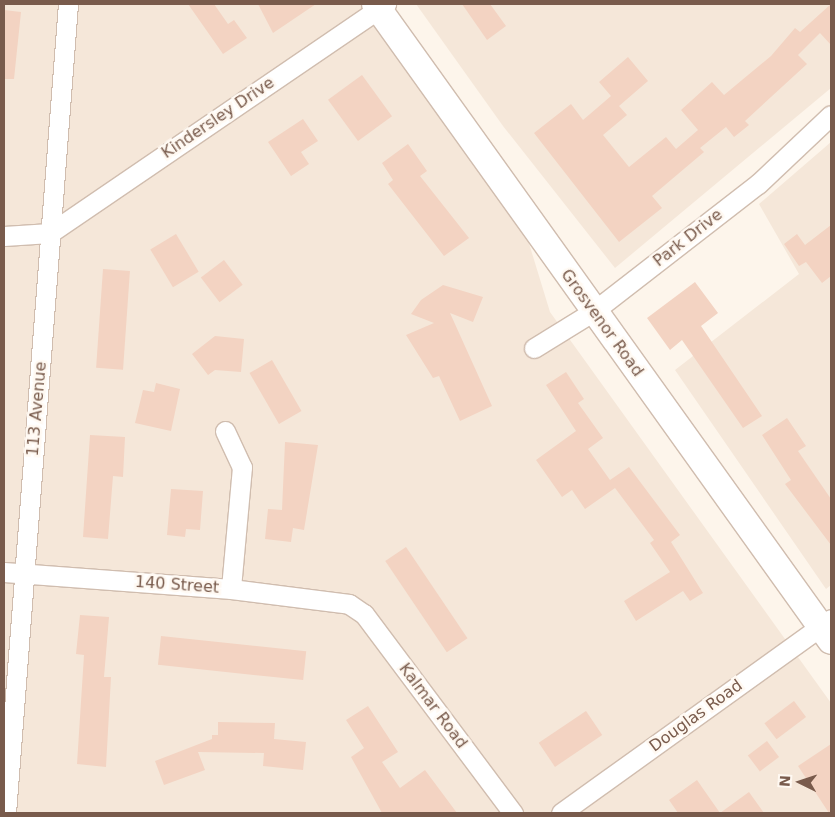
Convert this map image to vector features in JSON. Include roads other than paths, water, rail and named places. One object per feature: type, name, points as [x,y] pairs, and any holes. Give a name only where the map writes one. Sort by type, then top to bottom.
[{"type":"street","name":"113 Avenue","points":[[6,813],[68,4]]},
{"type":"street","name":"Kindersley Drive","points":[[50,233],[380,5]]},
{"type":"street","name":"Grosvenor Road","points":[[380,5],[594,311],[828,629]]},
{"type":"street","name":"Park Drive","points":[[534,348],[594,311],[758,184],[831,115]]},
{"type":"street","points":[[4,236],[50,233]]},
{"type":"street","points":[[225,430],[242,467],[231,589]]},
{"type":"street","name":"140 Street","points":[[4,572],[231,589],[350,604]]},
{"type":"street","name":"Kalmar Road","points":[[350,604],[364,614],[513,813]]},
{"type":"street","name":"Douglas Road","points":[[561,813],[828,629]]}]
